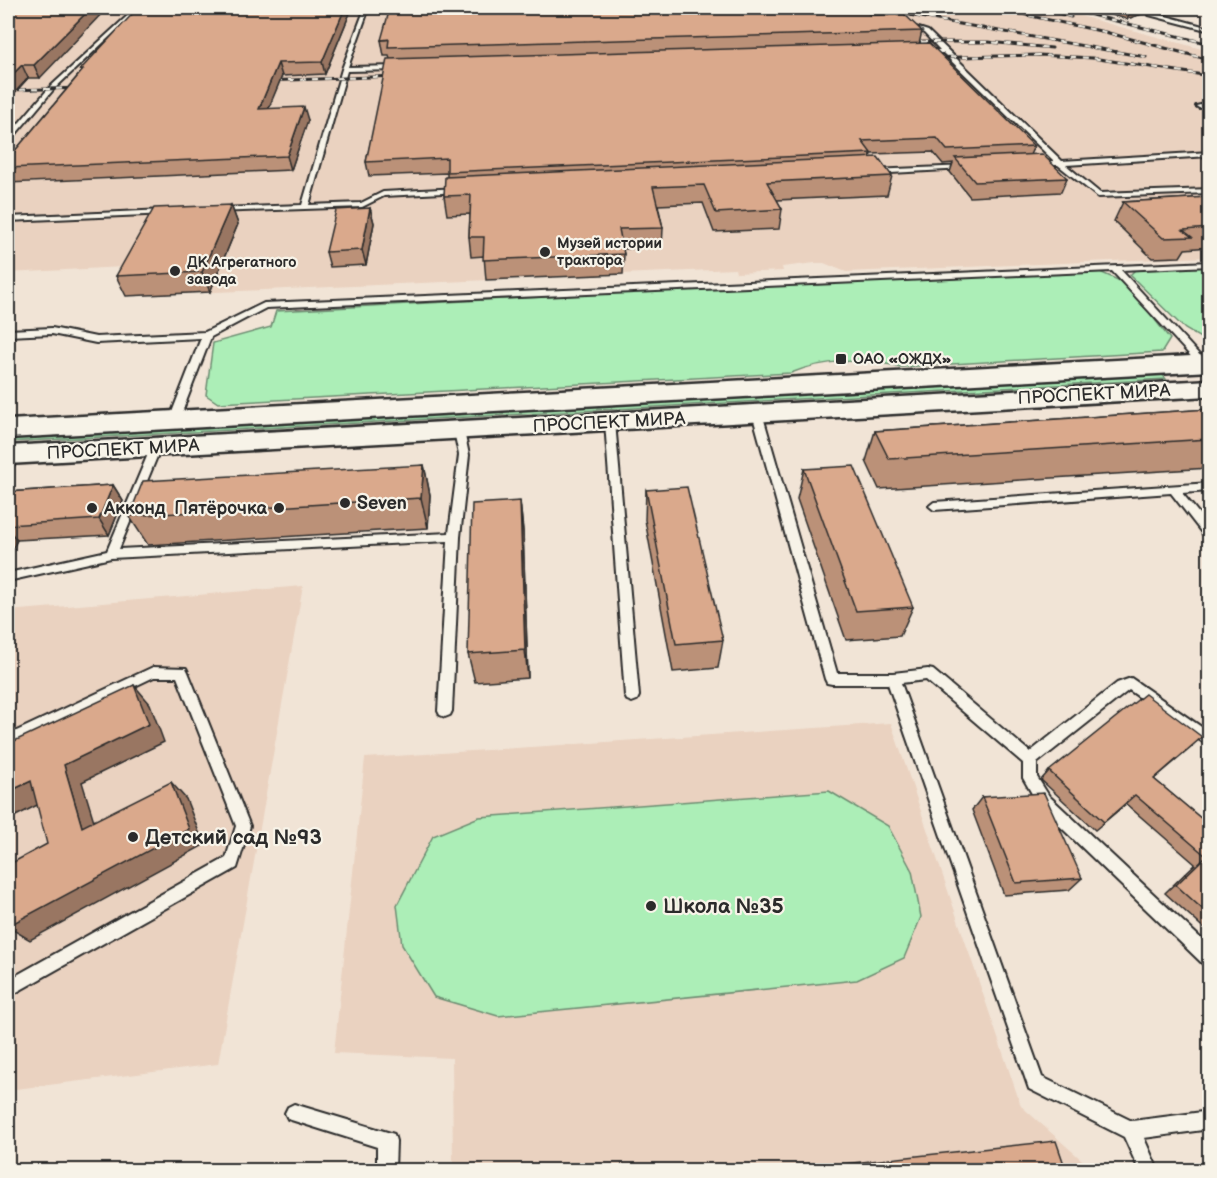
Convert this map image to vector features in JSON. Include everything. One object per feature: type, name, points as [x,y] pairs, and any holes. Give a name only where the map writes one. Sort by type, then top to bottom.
[{"type":"main road","name":"ПРОСПЕКТ МИРА","points":[[8,455],[757,413],[1208,371]]},
{"type":"main road","name":"ПРОСПЕКТ МИРА","points":[[8,429],[1208,371]]},
{"type":"lane","points":[[8,140],[51,89],[138,8]]},
{"type":"lane","points":[[305,206],[345,69],[367,8]]},
{"type":"lane","points":[[1151,15],[1209,30]]},
{"type":"lane","points":[[896,22],[926,32],[1060,163],[1098,195],[1209,191]]},
{"type":"lane","points":[[920,52],[944,51]]},
{"type":"lane","points":[[345,69],[405,68]]},
{"type":"lane","points":[[1199,106],[1209,105]]},
{"type":"lane","points":[[1025,165],[1209,154]]},
{"type":"lane","points":[[858,172],[977,167]]},
{"type":"lane","points":[[212,210],[362,205],[383,194],[466,190]]},
{"type":"lane","points":[[8,231],[12,219],[178,212]]},
{"type":"lane","points":[[8,333],[52,331],[96,340],[207,335],[264,306],[1209,264]]},
{"type":"lane","points":[[1114,268],[1208,371]]},
{"type":"lane","points":[[174,420],[207,335]]},
{"type":"lane","points":[[757,413],[832,679],[893,678],[928,674],[1030,760],[1030,778],[1044,801],[1209,959]]},
{"type":"lane","points":[[610,422],[632,696]]},
{"type":"lane","points":[[445,711],[454,537],[464,455],[459,431]]},
{"type":"lane","points":[[111,554],[156,447]]},
{"type":"lane","points":[[934,506],[1209,487]]},
{"type":"lane","points":[[1173,489],[1209,536]]},
{"type":"lane","points":[[8,578],[111,554],[454,537]]},
{"type":"lane","points":[[8,741],[153,672],[181,672],[243,826],[232,863],[8,989]]},
{"type":"lane","points":[[893,678],[1035,1083],[1131,1130],[1209,1120]]},
{"type":"lane","points":[[1030,760],[1122,687],[1131,684],[1209,741]]},
{"type":"lane","points":[[294,1113],[387,1141],[386,1170]]},
{"type":"lane","points":[[1131,1130],[1149,1170]]},
{"type":"shaded area","points":[[8,8],[1051,8],[1209,51],[1209,257],[846,272],[824,263],[815,263],[782,267],[783,271],[736,273],[735,269],[126,296],[123,267],[8,273]]},
{"type":"shaded area","name":"Детский сад №93","points":[[303,586],[218,1064],[8,1090],[8,611]]},
{"type":"shaded area","name":"Школа №35","points":[[891,723],[1021,1106],[1083,1161],[1086,1170],[453,1170],[452,1058],[334,1053],[365,758]]},
{"type":"green space","points":[[1209,267],[1209,343],[1185,329],[1130,275],[1136,269]]},
{"type":"green space","points":[[1091,268],[1127,284],[1170,339],[1162,352],[901,367],[873,362],[845,361],[817,365],[791,373],[218,403],[206,395],[213,343],[271,327],[276,311]]},
{"type":"green space","points":[[1162,374],[1166,379],[8,442],[8,437]]},
{"type":"green space","points":[[829,791],[888,826],[912,871],[921,917],[904,958],[857,980],[498,1016],[434,997],[402,945],[397,905],[433,836],[479,817]]},
{"type":"building","points":[[8,8],[91,8],[34,65],[22,65],[8,79]]},
{"type":"building","points":[[138,8],[345,8],[322,62],[278,63],[259,109],[304,107],[287,156],[8,168],[8,159],[83,70],[80,70]]},
{"type":"building","points":[[390,8],[863,8],[870,15],[904,14],[922,31],[388,47],[389,39],[381,40]]},
{"type":"building","points":[[929,43],[1034,146],[947,150],[937,138],[862,141],[871,153],[447,172],[447,158],[366,162],[387,59]]},
{"type":"building","points":[[1042,154],[1067,178],[975,182],[955,158]]},
{"type":"building","points":[[878,157],[892,176],[767,182],[782,209],[716,213],[704,185],[653,187],[663,228],[619,229],[624,254],[483,260],[484,237],[469,237],[471,195],[444,196],[445,177]]},
{"type":"building","points":[[1209,197],[1209,228],[1183,230],[1192,237],[1163,238],[1123,202]]},
{"type":"building","points":[[231,205],[202,272],[116,276],[154,208]]},
{"type":"building","points":[[370,208],[362,250],[326,252],[336,210]]},
{"type":"building","points":[[1209,409],[1209,439],[889,459],[875,431]]},
{"type":"building","points":[[424,465],[421,498],[129,516],[143,481]]},
{"type":"building","points":[[854,466],[913,607],[856,611],[804,469]]},
{"type":"building","points":[[113,485],[99,519],[8,525],[8,492]]},
{"type":"building","points":[[687,487],[723,640],[676,644],[646,490]]},
{"type":"building","points":[[520,501],[525,650],[468,654],[472,504]]},
{"type":"building","points":[[134,685],[149,724],[64,765],[82,827],[171,782],[189,829],[8,926],[8,865],[47,844],[31,781],[8,792],[8,744]]},
{"type":"building","points":[[1145,694],[1202,737],[1154,779],[1209,825],[1209,915],[1176,885],[1206,856],[1135,795],[1104,822],[1049,771]]},
{"type":"building","points":[[1044,793],[1082,878],[1016,883],[982,797]]},
{"type":"building","points":[[1056,1141],[1066,1170],[788,1170]]},
{"type":"railway","points":[[869,8],[1146,57]]},
{"type":"railway","points":[[925,8],[952,13]]},
{"type":"railway","points":[[994,8],[1105,32],[1210,60]]},
{"type":"railway","points":[[1042,8],[1071,17]]},
{"type":"railway","points":[[1063,8],[1210,44]]},
{"type":"railway","points":[[1196,8],[1210,12]]},
{"type":"railway","points":[[921,42],[988,42],[1052,48]]},
{"type":"railway","points":[[926,58],[1039,55],[1092,58],[1210,76]]},
{"type":"railway","points":[[264,81],[398,76]]},
{"type":"railway","points":[[8,90],[84,88]]},
{"type":"place","name":"Музей истории трактора","points":[[545,252]]},
{"type":"place","name":"ДК Агрегатного завода","points":[[175,271]]},
{"type":"place","name":"ОАО «ОЖДХ»","points":[[841,359]]},
{"type":"place","name":"Seven","points":[[345,503]]},
{"type":"place","name":"Акконд","points":[[92,508]]},
{"type":"place","name":"Пятёрочка","points":[[279,508]]},
{"type":"place","name":"Детский сад №93","points":[[133,837]]},
{"type":"place","name":"Школа №35","points":[[651,906]]}]
